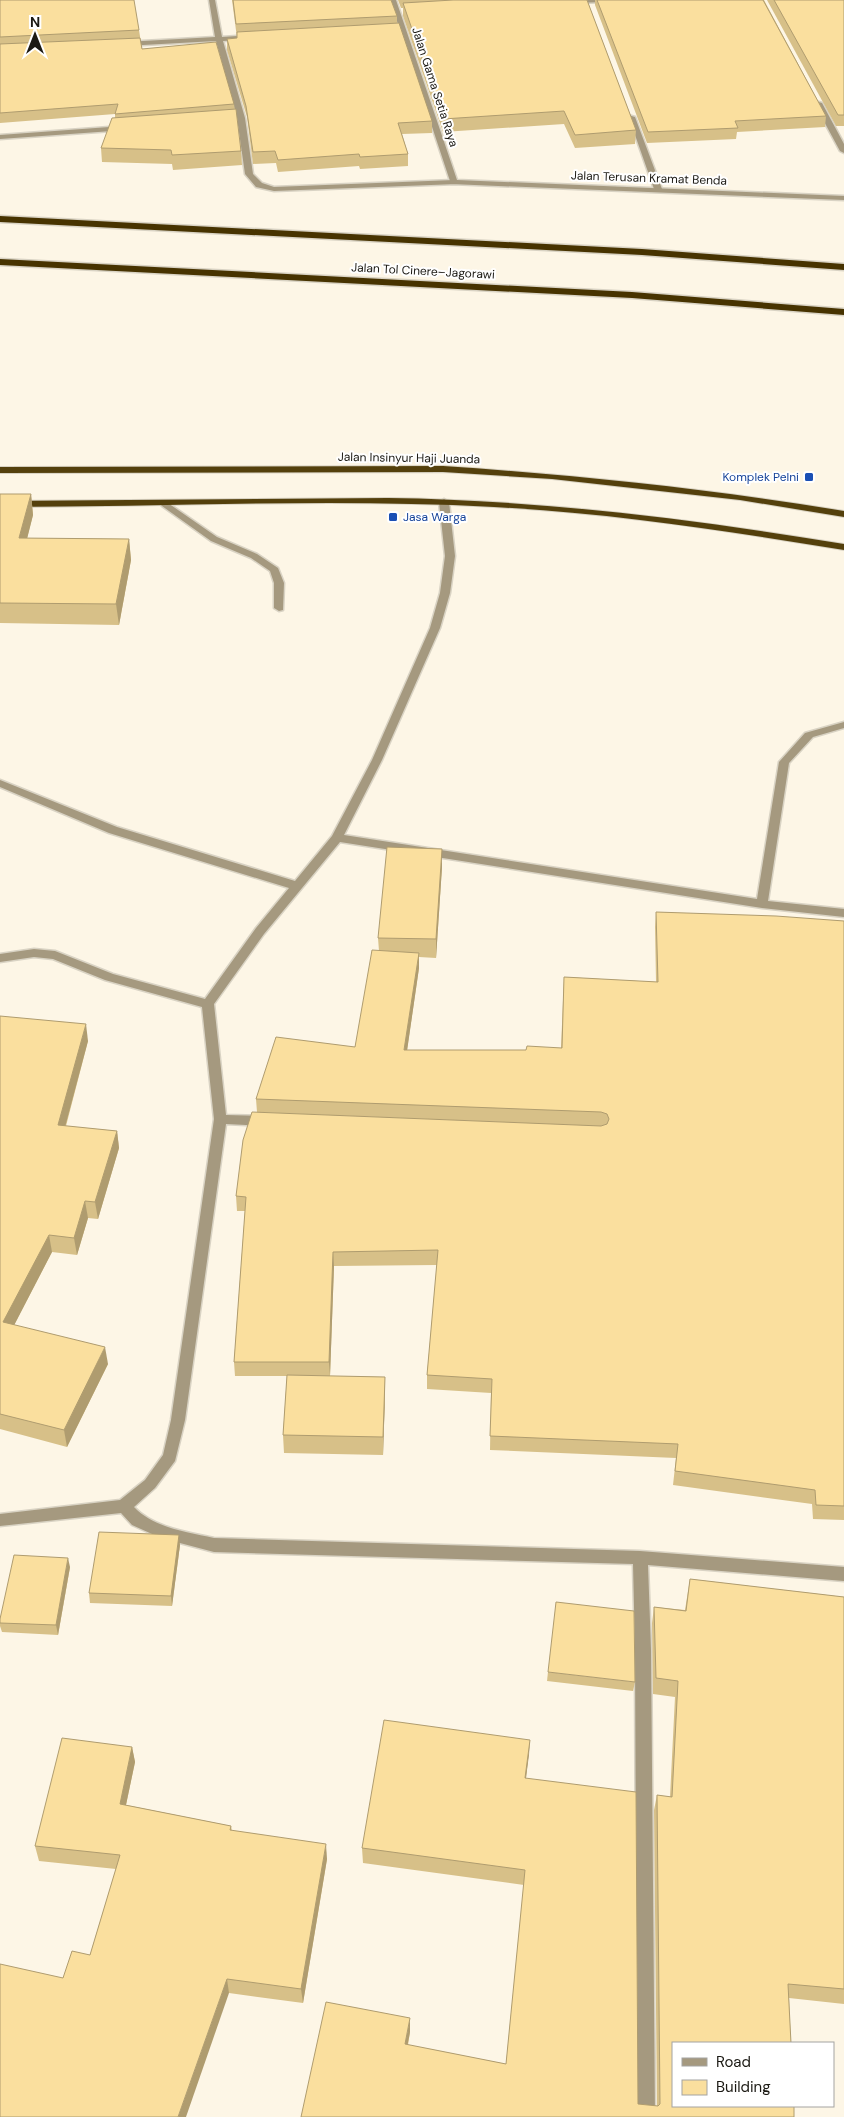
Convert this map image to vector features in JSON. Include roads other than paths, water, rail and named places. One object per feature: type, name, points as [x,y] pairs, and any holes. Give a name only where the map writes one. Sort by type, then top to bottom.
[{"type":"highway","points":[[0,219],[642,252],[844,268]]},
{"type":"highway","name":"Jalan Tol Cinere–Jagorawi","points":[[0,262],[632,295],[844,312]]},
{"type":"highway","name":"Jalan Insinyur Haji Juanda","points":[[0,470],[443,469],[552,476],[710,494],[844,514]]},
{"type":"highway","points":[[0,504],[444,502],[563,510],[729,528],[844,547]]},
{"type":"street","name":"Jalan Terusan Kramat Benda","points":[[212,0],[219,39],[241,118],[249,174],[258,185],[266,188],[454,182],[844,198]]},
{"type":"street","name":"Jalan Gama Setia Raya","points":[[393,0],[454,182]]},
{"type":"street","points":[[559,3],[588,3],[610,0]]},
{"type":"street","points":[[397,12],[406,11]]},
{"type":"street","points":[[394,30],[404,30]]},
{"type":"street","points":[[118,44],[258,37]]},
{"type":"street","points":[[812,92],[844,151]]},
{"type":"street","points":[[628,110],[658,189]]},
{"type":"street","points":[[231,119],[241,118]]},
{"type":"street","points":[[0,137],[135,127]]},
{"type":"street","points":[[0,1520],[124,1506],[150,1484],[170,1457],[178,1420],[220,1119],[208,1004],[260,931],[337,838],[378,760],[435,628],[446,593],[450,556],[444,502]]},
{"type":"street","points":[[165,504],[214,539],[254,556],[275,570],[279,583],[279,608]]},
{"type":"street","points":[[762,904],[784,762],[809,735],[844,725]]},
{"type":"street","points":[[0,783],[112,830],[298,886]]},
{"type":"street","points":[[337,838],[762,904],[844,913]]},
{"type":"street","points":[[0,958],[34,953],[55,955],[109,977],[208,1004]]},
{"type":"street","points":[[220,1119],[278,1121]]},
{"type":"street","points":[[124,1506],[137,1520],[166,1533],[214,1545],[640,1558],[844,1574]]},
{"type":"street","points":[[640,1558],[643,1650],[646,2117]]},
{"type":"place","name":"Komplek Pelni","points":[[809,477]]},
{"type":"place","name":"Jasa Warga","points":[[393,517]]}]
